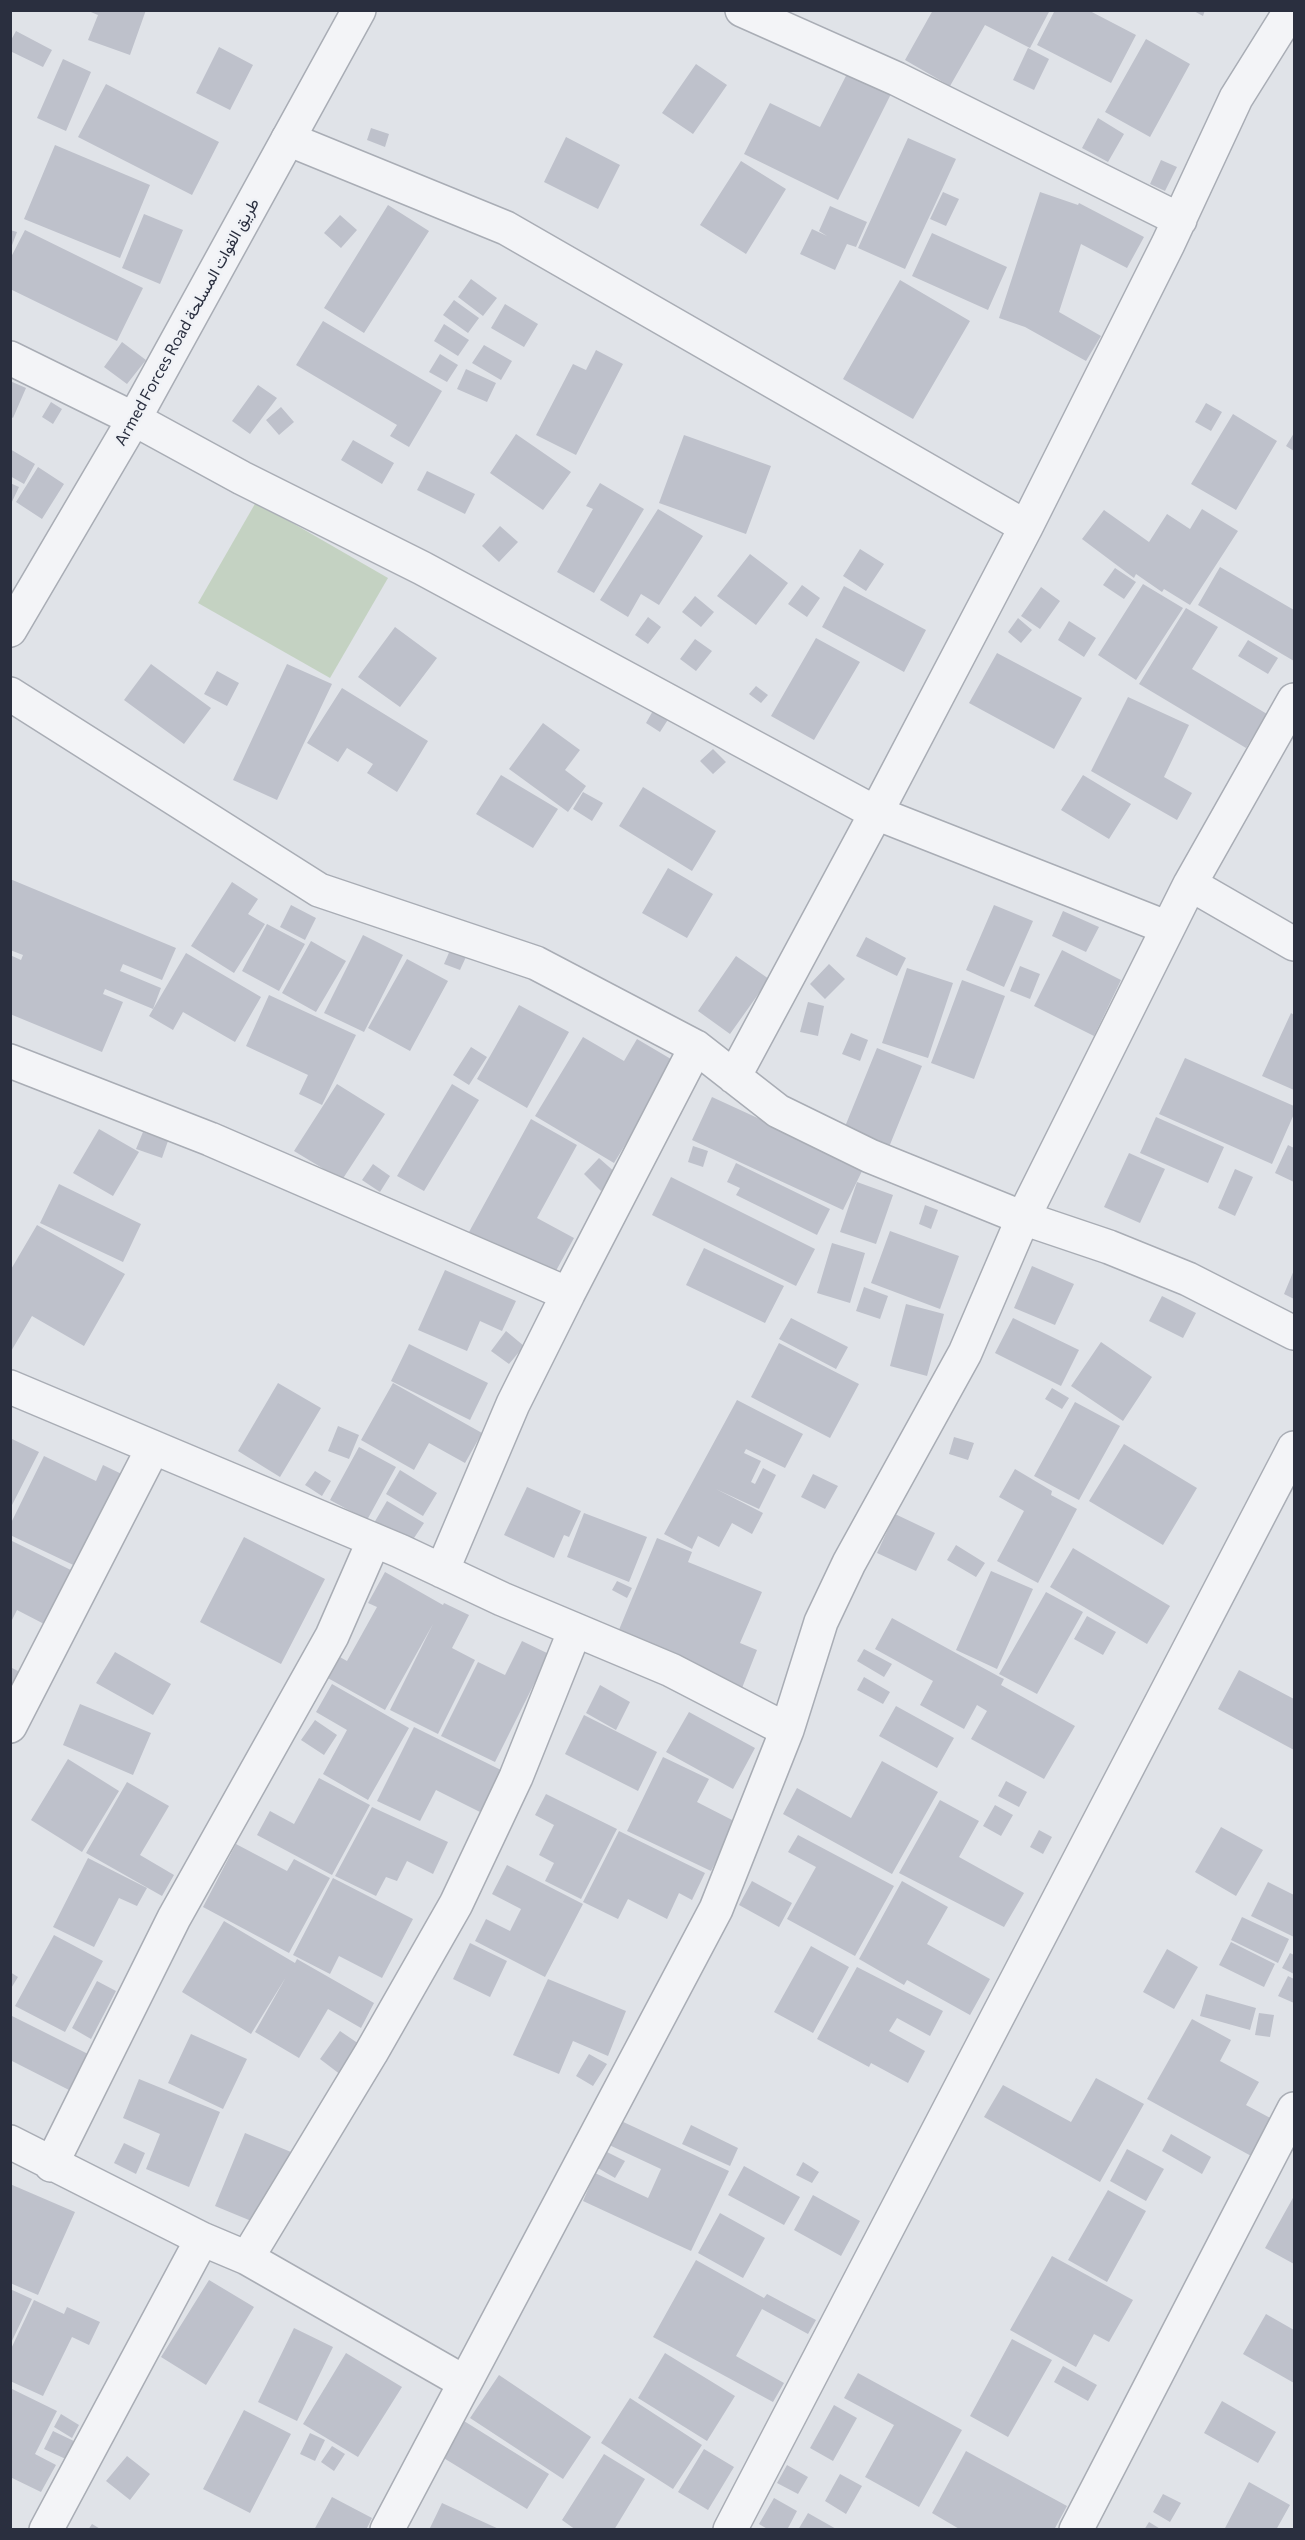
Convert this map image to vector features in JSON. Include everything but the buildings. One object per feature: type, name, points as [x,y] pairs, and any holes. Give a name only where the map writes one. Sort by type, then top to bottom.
[{"type":"street","name":"Armed Forces Road طريق القوات المسلحة","points":[[10,630],[134,419],[359,10]]},
{"type":"street","points":[[742,10],[897,79],[1180,220]]},
{"type":"street","points":[[734,1077],[1026,527],[1180,220],[1236,98],[1291,10]]},
{"type":"street","points":[[288,139],[506,228],[1026,527]]},
{"type":"street","points":[[10,358],[134,419],[242,478],[422,568],[876,813],[1168,928]]},
{"type":"street","points":[[10,694],[319,890],[536,963],[696,1047],[778,1111],[870,1156],[1023,1218],[1109,1247],[1188,1279],[1294,1333]]},
{"type":"street","points":[[387,2529],[716,1909],[787,1730],[822,1622],[849,1563],[965,1353],[1023,1218],[1190,884],[1294,700]]},
{"type":"street","points":[[1190,884],[1294,944]]},
{"type":"street","points":[[442,1571],[513,1404],[696,1047]]},
{"type":"street","points":[[10,1061],[210,1139],[568,1294]]},
{"type":"street","points":[[10,1387],[374,1540],[574,1630],[671,1670],[787,1730]]},
{"type":"street","points":[[10,1726],[153,1448]]},
{"type":"street","points":[[730,2529],[1294,1448]]},
{"type":"street","points":[[51,2165],[174,1918],[332,1636],[374,1540]]},
{"type":"street","points":[[247,2258],[371,2053],[456,1904],[516,1777],[574,1630]]},
{"type":"street","points":[[1076,2529],[1294,2109]]},
{"type":"street","points":[[10,2142],[51,2165],[121,2196],[202,2239],[247,2258],[464,2382]]},
{"type":"street","points":[[46,2529],[202,2239]]},
{"type":"green space","points":[[256,502],[388,578],[330,678],[198,603]]}]
